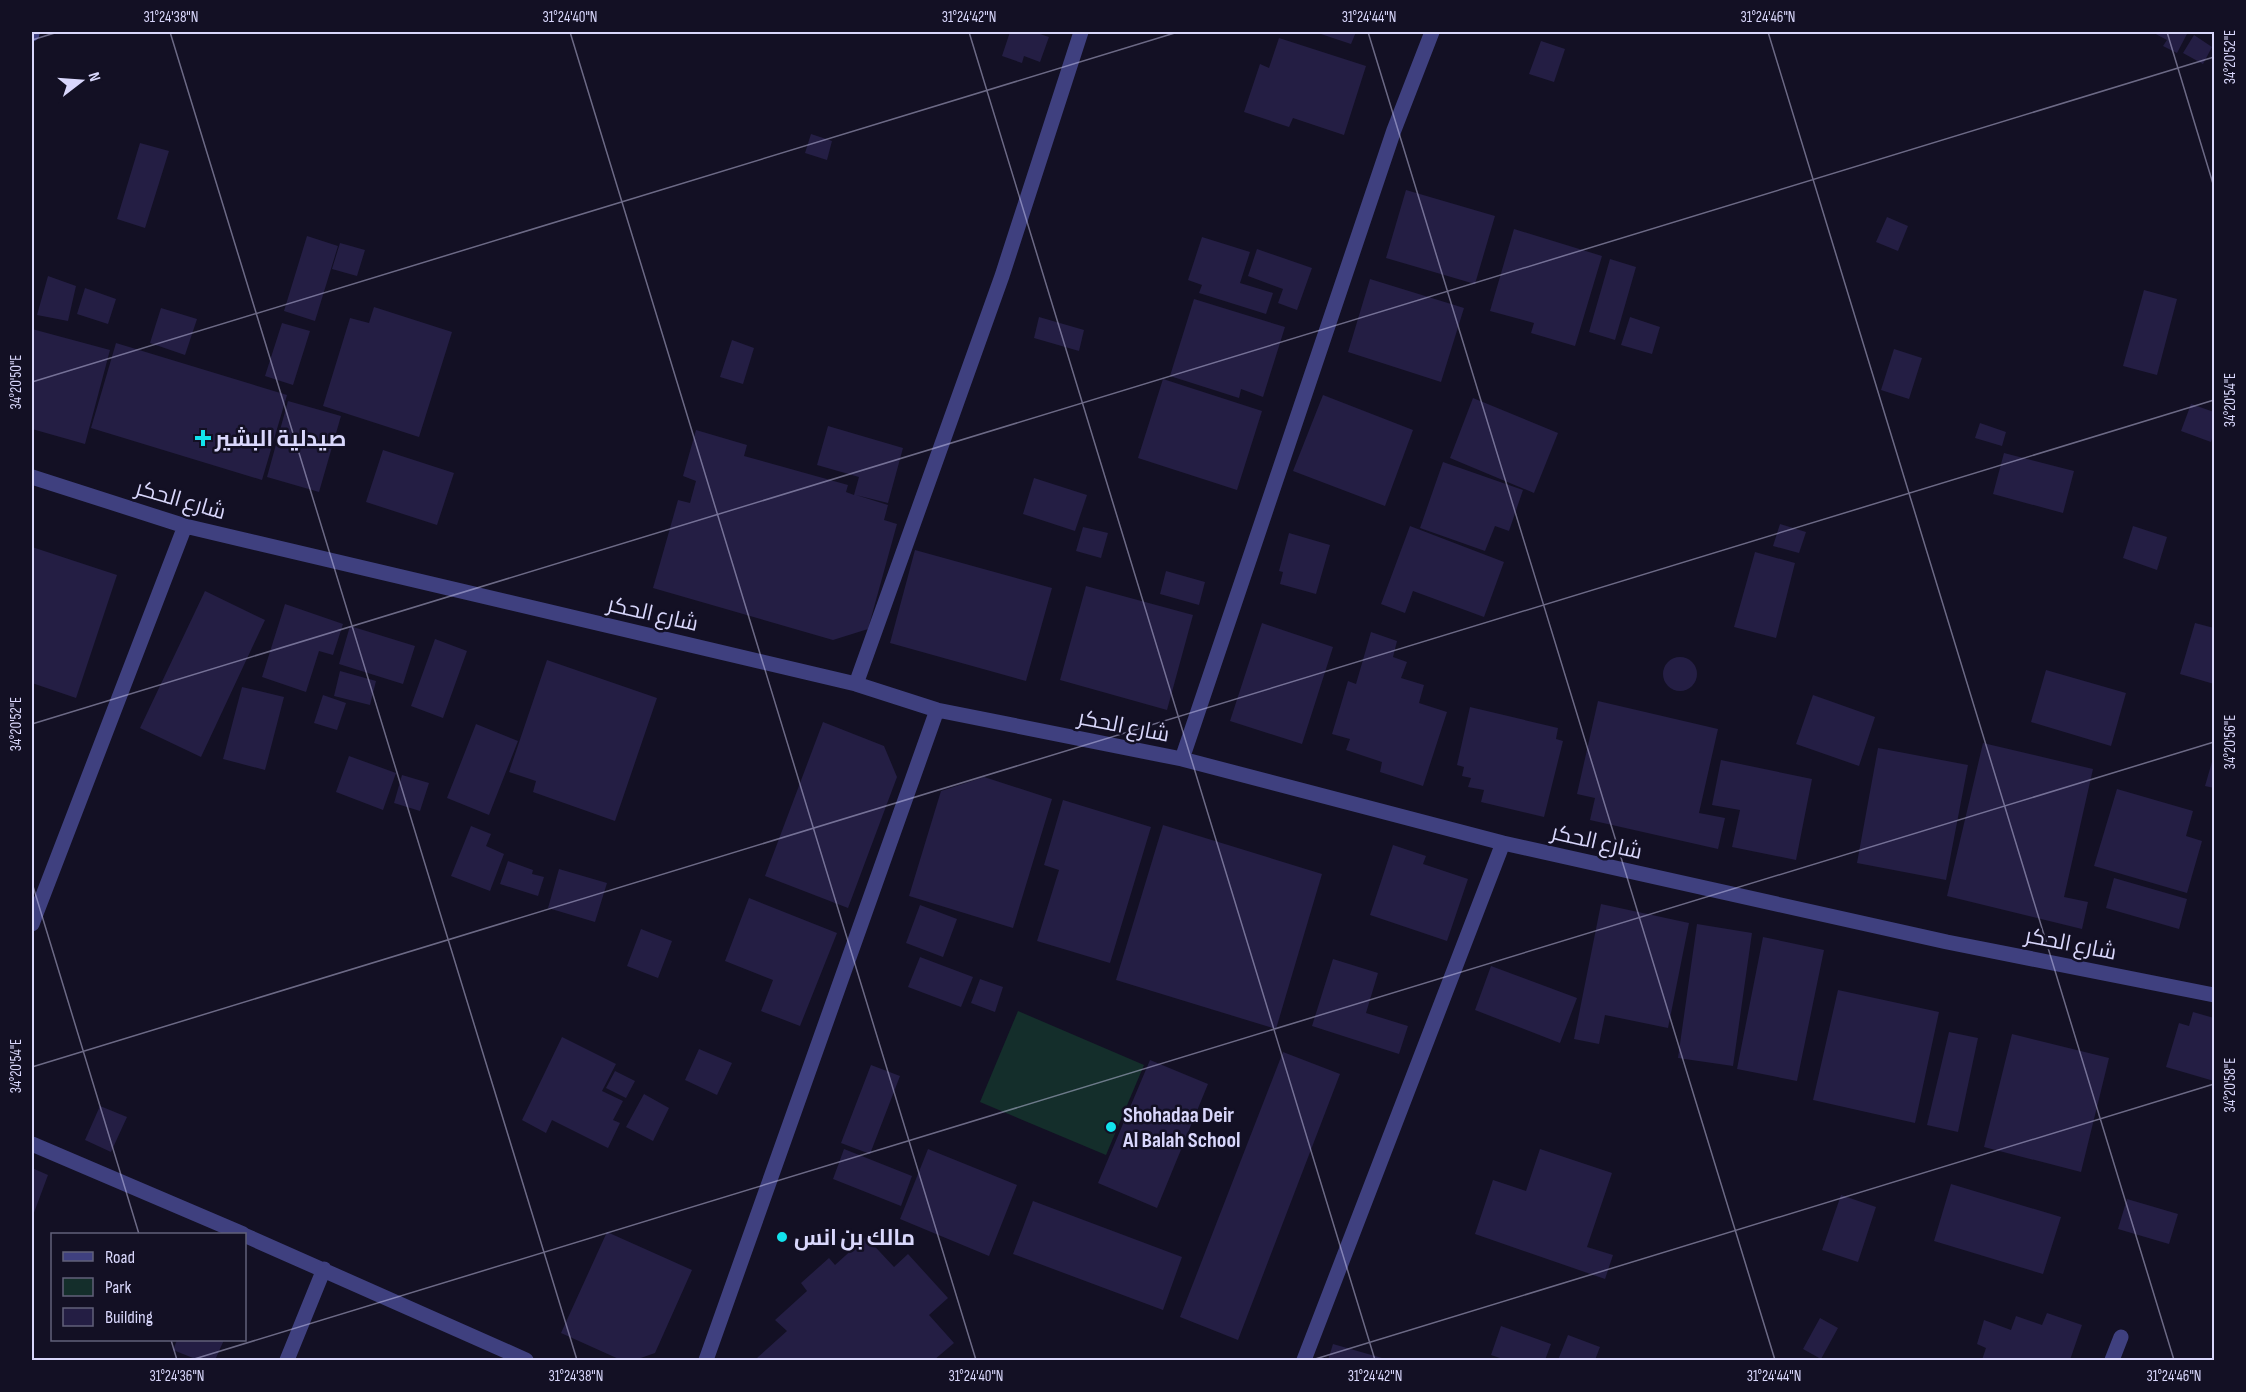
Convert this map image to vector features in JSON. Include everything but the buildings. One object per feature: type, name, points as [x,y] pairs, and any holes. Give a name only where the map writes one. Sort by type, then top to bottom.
[{"type":"street","points":[[856,684],[1002,276],[1081,32]]},
{"type":"street","points":[[1182,759],[1394,130],[1432,32]]},
{"type":"street","name":"شارع الحكر","points":[[32,477],[185,526],[856,684],[937,710],[1182,759],[1503,843],[1947,942],[2214,994]]},
{"type":"street","points":[[32,924],[185,526]]},
{"type":"street","points":[[706,1360],[937,710]]},
{"type":"street","points":[[1304,1360],[1503,843]]},
{"type":"street","points":[[32,1144],[239,1233]]},
{"type":"street","points":[[246,1236],[526,1360]]},
{"type":"street","points":[[287,1360],[324,1269]]},
{"type":"street","points":[[2112,1360],[2121,1337]]},
{"type":"green space","points":[[1018,1011],[1144,1065],[1106,1155],[980,1102]]},
{"type":"place","name":"صيدلية البشير","points":[[203,438]]},
{"type":"place","name":"Shohadaa Deir Al Balah School","points":[[1111,1127]]},
{"type":"place","name":"مالك بن انس","points":[[782,1237]]}]
